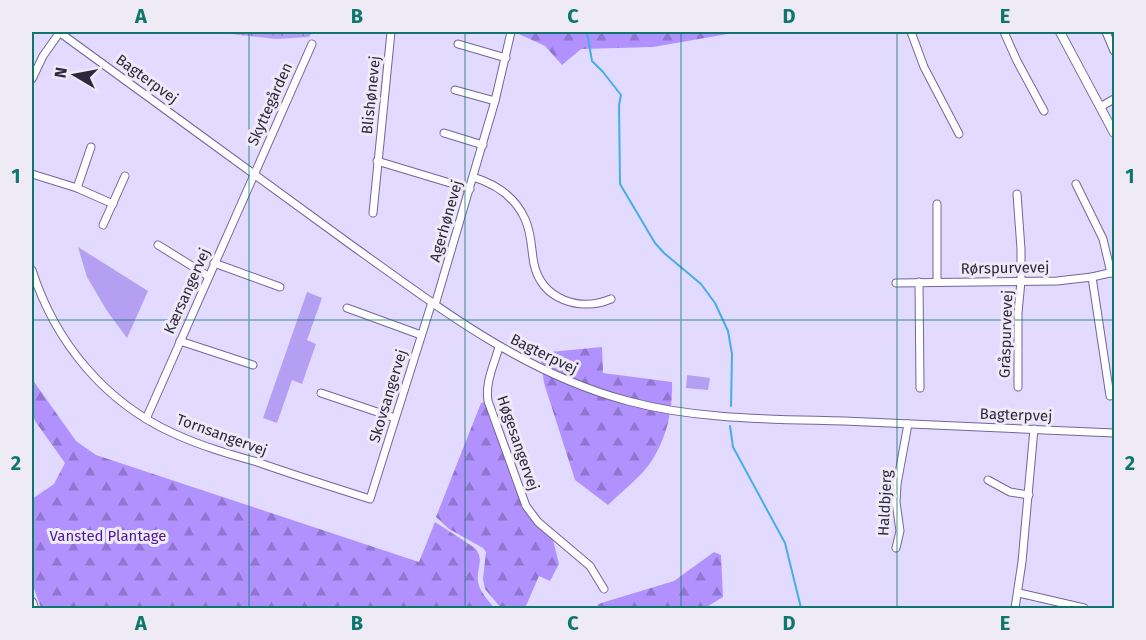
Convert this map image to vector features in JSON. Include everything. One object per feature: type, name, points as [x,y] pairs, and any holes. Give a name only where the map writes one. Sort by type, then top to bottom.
[{"type":"street","points":[[32,79],[43,56],[60,32]]},
{"type":"street","name":"Bagterpvej","points":[[60,32],[253,175],[433,304],[530,365],[572,384],[629,402],[663,409],[753,418],[1114,433]]},
{"type":"street","name":"Blishønevej","points":[[373,213],[391,32]]},
{"type":"street","name":"Agerhønevej","points":[[433,304],[483,145],[511,32]]},
{"type":"street","points":[[911,32],[924,67],[959,134]]},
{"type":"street","points":[[1004,32],[1044,111]]},
{"type":"street","points":[[1060,32],[1114,133]]},
{"type":"street","points":[[1106,32],[1114,51]]},
{"type":"street","name":"Skyttegården","points":[[253,175],[312,44]]},
{"type":"street","points":[[458,45],[506,58]]},
{"type":"street","points":[[455,90],[495,101]]},
{"type":"street","points":[[1100,107],[1114,99]]},
{"type":"street","points":[[444,133],[483,145]]},
{"type":"street","points":[[77,188],[91,147]]},
{"type":"street","points":[[377,161],[470,189]]},
{"type":"street","points":[[32,174],[77,188],[112,204]]},
{"type":"street","name":"Kærsangervej","points":[[147,419],[253,175]]},
{"type":"street","points":[[103,225],[125,176]]},
{"type":"street","points":[[473,177],[498,187],[517,206],[530,230],[537,274],[550,292],[569,303],[579,305],[601,303],[611,299]]},
{"type":"street","points":[[1076,183],[1103,239],[1113,272]]},
{"type":"street","name":"Gråspurvevej","points":[[1017,194],[1021,281],[1018,313],[1018,387]]},
{"type":"street","points":[[937,204],[937,282]]},
{"type":"street","points":[[158,245],[208,276]]},
{"type":"street","points":[[214,263],[280,287]]},
{"type":"street","name":"Tornsangervej","points":[[32,270],[47,309],[61,335],[79,360],[118,399],[147,419],[175,434],[212,448],[370,499]]},
{"type":"street","name":"Rørspurvevej","points":[[896,283],[1057,281],[1113,272]]},
{"type":"street","points":[[1092,277],[1110,396]]},
{"type":"street","points":[[919,282],[920,388]]},
{"type":"street","name":"Skovsangervej","points":[[370,499],[433,304]]},
{"type":"street","points":[[347,308],[422,335]]},
{"type":"street","points":[[180,341],[253,365]]},
{"type":"street","name":"Høgesangervej","points":[[499,347],[486,392],[526,506],[538,522],[591,566],[604,589]]},
{"type":"street","points":[[321,393],[395,418]]},
{"type":"street","name":"Haldbjerg","points":[[896,548],[900,531],[896,502],[897,484],[908,424]]},
{"type":"street","points":[[1015,609],[1019,593],[1034,429]]},
{"type":"street","points":[[988,480],[1010,492],[1029,495]]},
{"type":"street","points":[[1019,593],[1084,609]]},
{"type":"street","points":[[32,602],[34,609]]},
{"type":"green space","points":[[213,32],[312,32],[309,37],[276,39]]},
{"type":"green space","points":[[519,32],[739,32],[653,47],[581,49],[562,65],[545,46]]},
{"type":"green space","points":[[78,247],[148,291],[127,338],[107,311],[87,277]]},
{"type":"green space","points":[[307,292],[322,298],[307,340],[316,344],[302,384],[292,380],[277,423],[263,418]]},
{"type":"green space","points":[[602,347],[603,373],[672,382],[670,415],[664,437],[654,457],[644,471],[608,505],[575,480],[544,383],[540,353]]},
{"type":"green space","points":[[687,375],[710,378],[708,390],[686,388]]},
{"type":"green space","name":"Vansted Plantage","points":[[32,379],[76,441],[96,455],[419,562],[435,522],[478,552],[479,586],[494,608],[41,608],[32,583],[32,499],[54,484],[65,463],[35,421],[32,412]]},
{"type":"green space","points":[[486,402],[522,505],[532,520],[553,540],[559,564],[550,581],[539,576],[525,608],[501,608],[485,589],[483,579],[486,552],[483,548],[449,529],[436,517],[481,403]]},
{"type":"green space","points":[[714,552],[721,555],[723,597],[705,608],[597,608],[598,604],[674,581]]},
{"type":"waterway","points":[[587,32],[592,61],[621,95],[619,105],[620,184],[655,243],[701,284],[715,303],[728,331],[732,354],[731,406]]},
{"type":"waterway","points":[[730,426],[733,447],[785,543],[801,608]]}]
